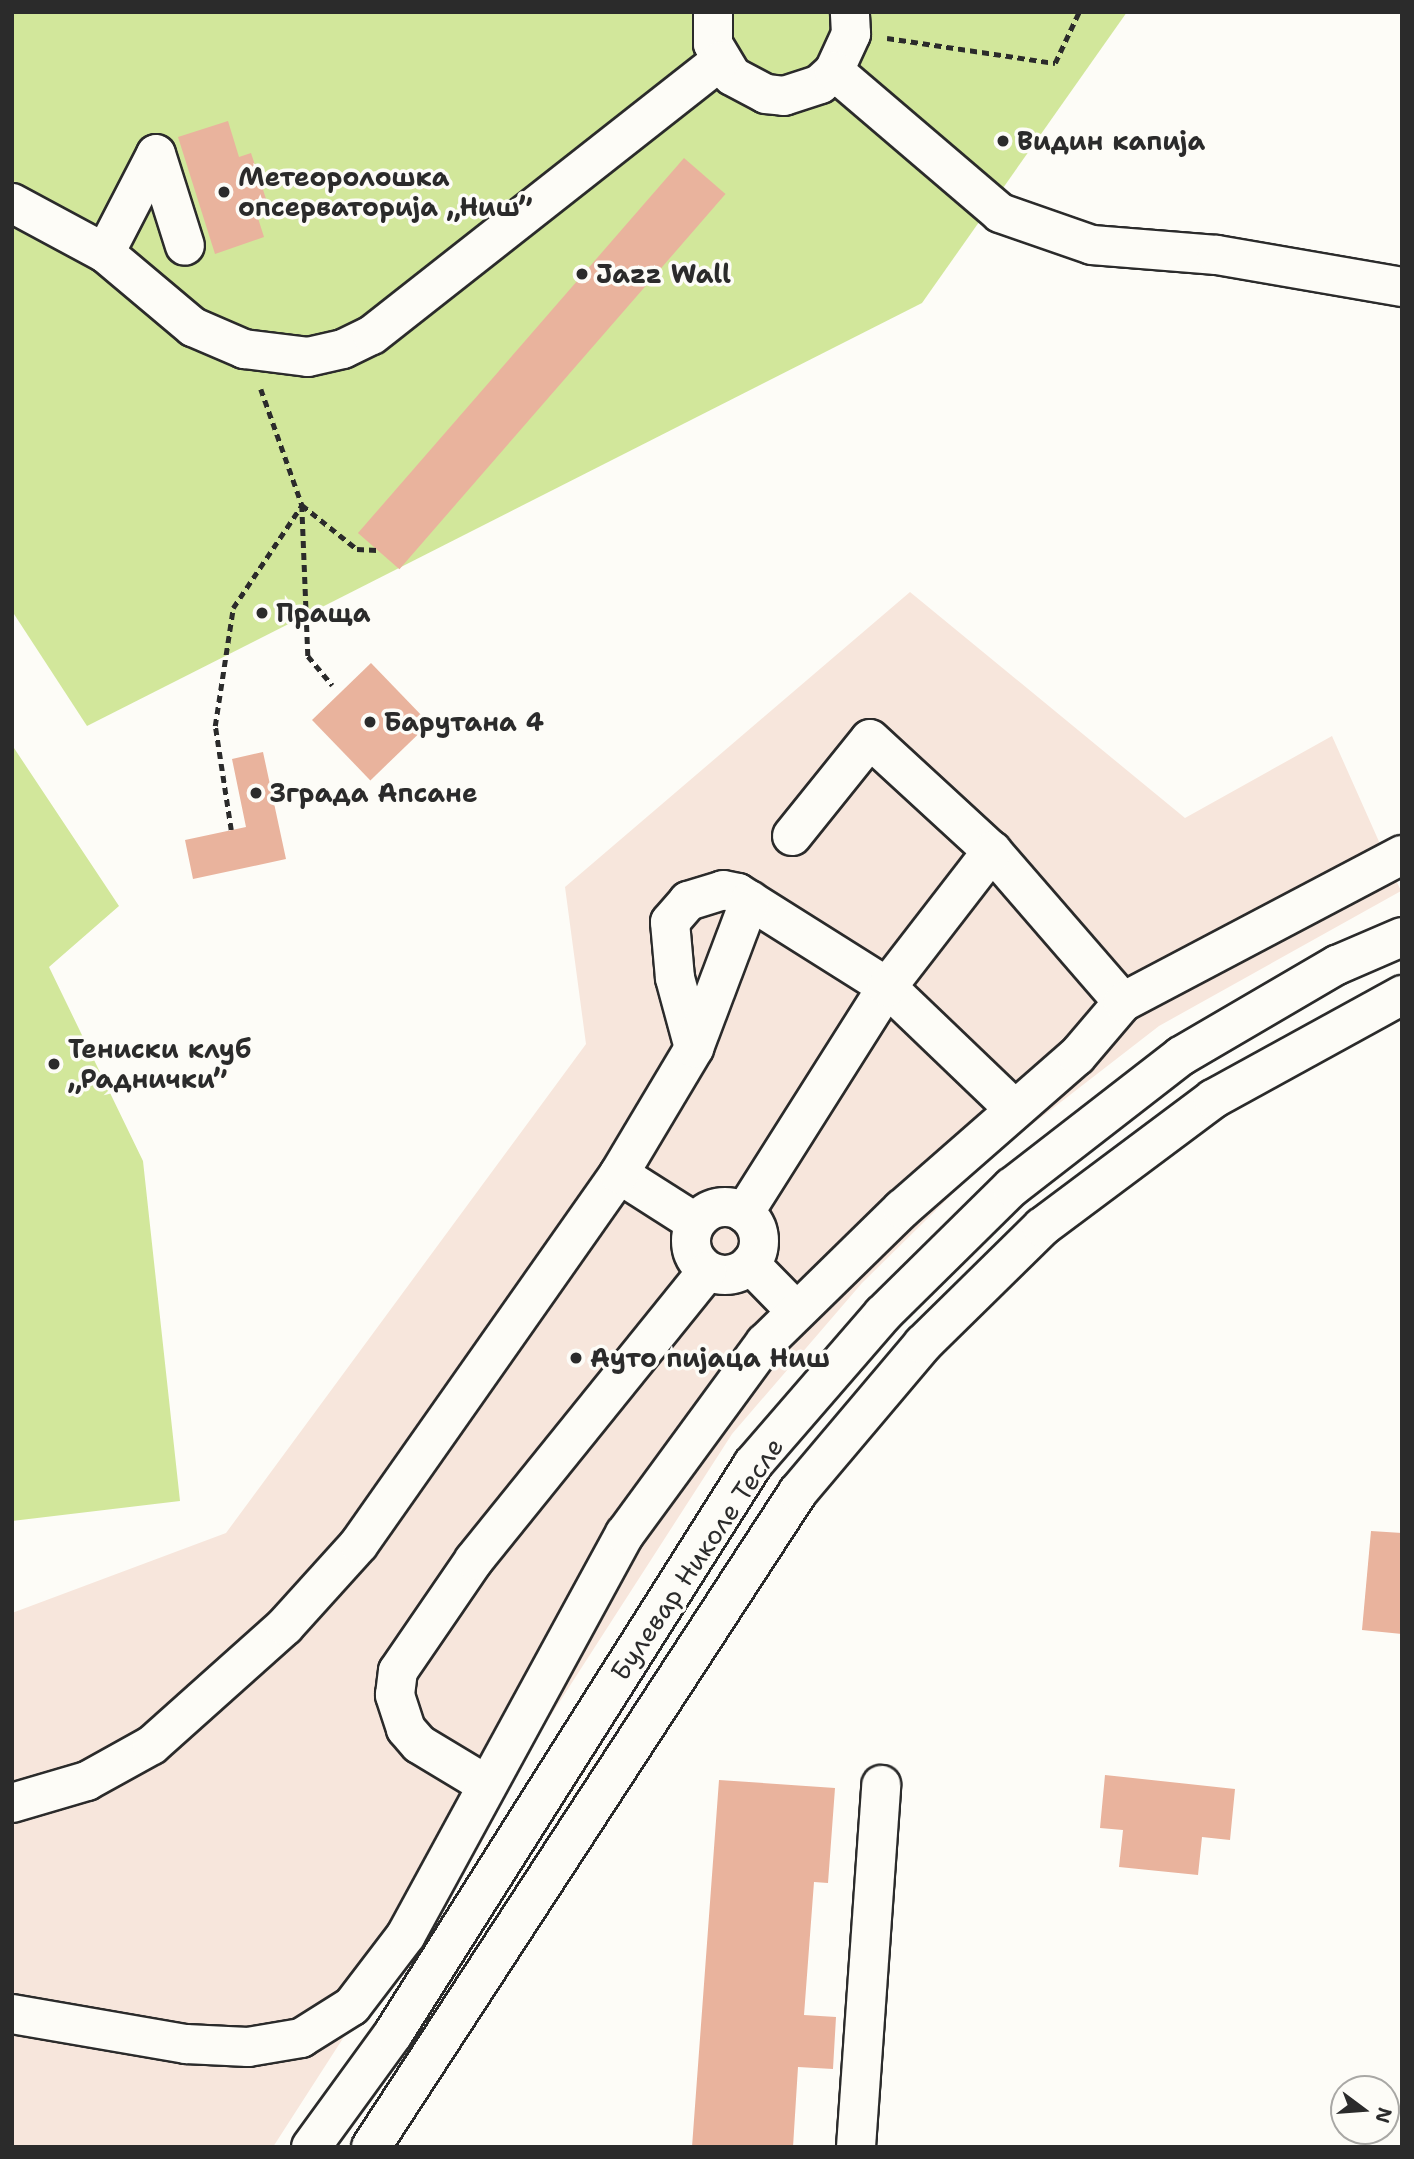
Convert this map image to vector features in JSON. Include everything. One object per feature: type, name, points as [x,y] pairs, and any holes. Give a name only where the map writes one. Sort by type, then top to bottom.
[{"type":"main road","points":[[713,12],[713,44],[720,61],[748,87],[784,96],[820,84],[835,71],[850,23]]},
{"type":"main road","points":[[12,203],[105,253],[193,327],[244,349],[309,357],[343,349],[372,335],[720,61]]},
{"type":"main road","points":[[835,71],[1000,212],[1092,245],[1217,255],[1402,287]]},
{"type":"main road","points":[[105,253],[156,153],[185,246]]},
{"type":"main road","points":[[792,836],[870,739],[992,851],[1123,1002]]},
{"type":"main road","points":[[744,1213],[887,987],[992,851]]},
{"type":"main road","points":[[12,2014],[186,2045],[248,2047],[301,2038],[330,2024],[377,1978],[625,1534],[740,1375],[796,1311],[1013,1108],[1077,1056],[1123,1002],[1402,855]]},
{"type":"main road","points":[[694,1048],[675,978],[670,922],[675,912],[703,893],[723,890],[750,900],[887,987],[1013,1108]]},
{"type":"main road","points":[[12,1803],[87,1781],[152,1745],[285,1626],[388,1507],[619,1174],[694,1048],[750,900]]},
{"type":"main road","name":"Булевар Николе Тесле","points":[[311,2147],[393,2034],[753,1464],[883,1314],[1012,1186],[1181,1056],[1337,965],[1402,937]]},
{"type":"main road","name":"Булевар Николе Тесле","points":[[371,2147],[798,1492],[923,1344],[1042,1227],[1202,1107],[1402,995]]},
{"type":"main road","points":[[619,1174],[696,1223]]},
{"type":"main road","points":[[713,1209],[744,1213],[759,1243],[750,1264],[730,1275],[707,1271],[690,1244],[696,1223],[713,1209]]},
{"type":"main road","points":[[750,1264],[796,1311]]},
{"type":"main road","points":[[487,1785],[419,1744],[406,1729],[395,1695],[398,1671],[408,1649],[474,1560],[707,1271]]},
{"type":"main road","points":[[856,2147],[881,1785]]},
{"type":"path","points":[[850,23],[1055,63],[1079,12]]},
{"type":"path","points":[[244,349],[302,505],[308,656],[332,685]]},
{"type":"path","points":[[302,505],[357,549],[377,550]]},
{"type":"path","points":[[231,830],[215,726],[233,608],[302,505]]},
{"type":"shaded area","name":"Ауто пијаца Ниш","points":[[910,592],[1185,818],[1332,736],[1401,891],[1159,1026],[991,1156],[862,1283],[732,1434],[273,2147],[12,2147],[12,1613],[226,1533],[586,1044],[565,887]]},
{"type":"green space","points":[[12,12],[1127,12],[922,303],[87,726],[12,611]]},
{"type":"green space","name":"Тениски клуб „Раднички”","points":[[12,745],[119,906],[49,967],[143,1161],[180,1501],[12,1521]]},
{"type":"building","name":"Метеоролошка опсерваторија „Ниш”","points":[[228,121],[239,157],[251,153],[269,208],[256,212],[264,237],[215,254],[178,137]]},
{"type":"building","points":[[684,158],[726,194],[399,569],[358,533]]},
{"type":"building","name":"Барутана 4","points":[[371,663],[429,723],[370,780],[312,720]]},
{"type":"building","name":"Зграда Апсане","points":[[263,752],[286,859],[193,879],[185,840],[246,827],[232,759]]},
{"type":"building","points":[[1371,1531],[1402,1533],[1402,1634],[1362,1630]]},
{"type":"building","points":[[1105,1775],[1235,1789],[1230,1840],[1202,1837],[1198,1875],[1119,1867],[1123,1830],[1100,1828]]},
{"type":"building","points":[[719,1780],[835,1788],[828,1883],[814,1882],[804,2015],[836,2017],[833,2069],[798,2067],[793,2147],[692,2147]]},
{"type":"place","name":"Видин капија","points":[[1003,141]]},
{"type":"place","name":"Метеоролошка опсерваторија „Ниш”","points":[[224,192]]},
{"type":"place","name":"Jazz Wall","points":[[582,274]]},
{"type":"place","name":"Праща","points":[[262,613]]},
{"type":"place","name":"Барутана 4","points":[[370,722]]},
{"type":"place","name":"Зграда Апсане","points":[[256,793]]},
{"type":"place","name":"Тениски клуб „Раднички”","points":[[54,1064]]},
{"type":"place","name":"Ауто пијаца Ниш","points":[[576,1358]]}]
